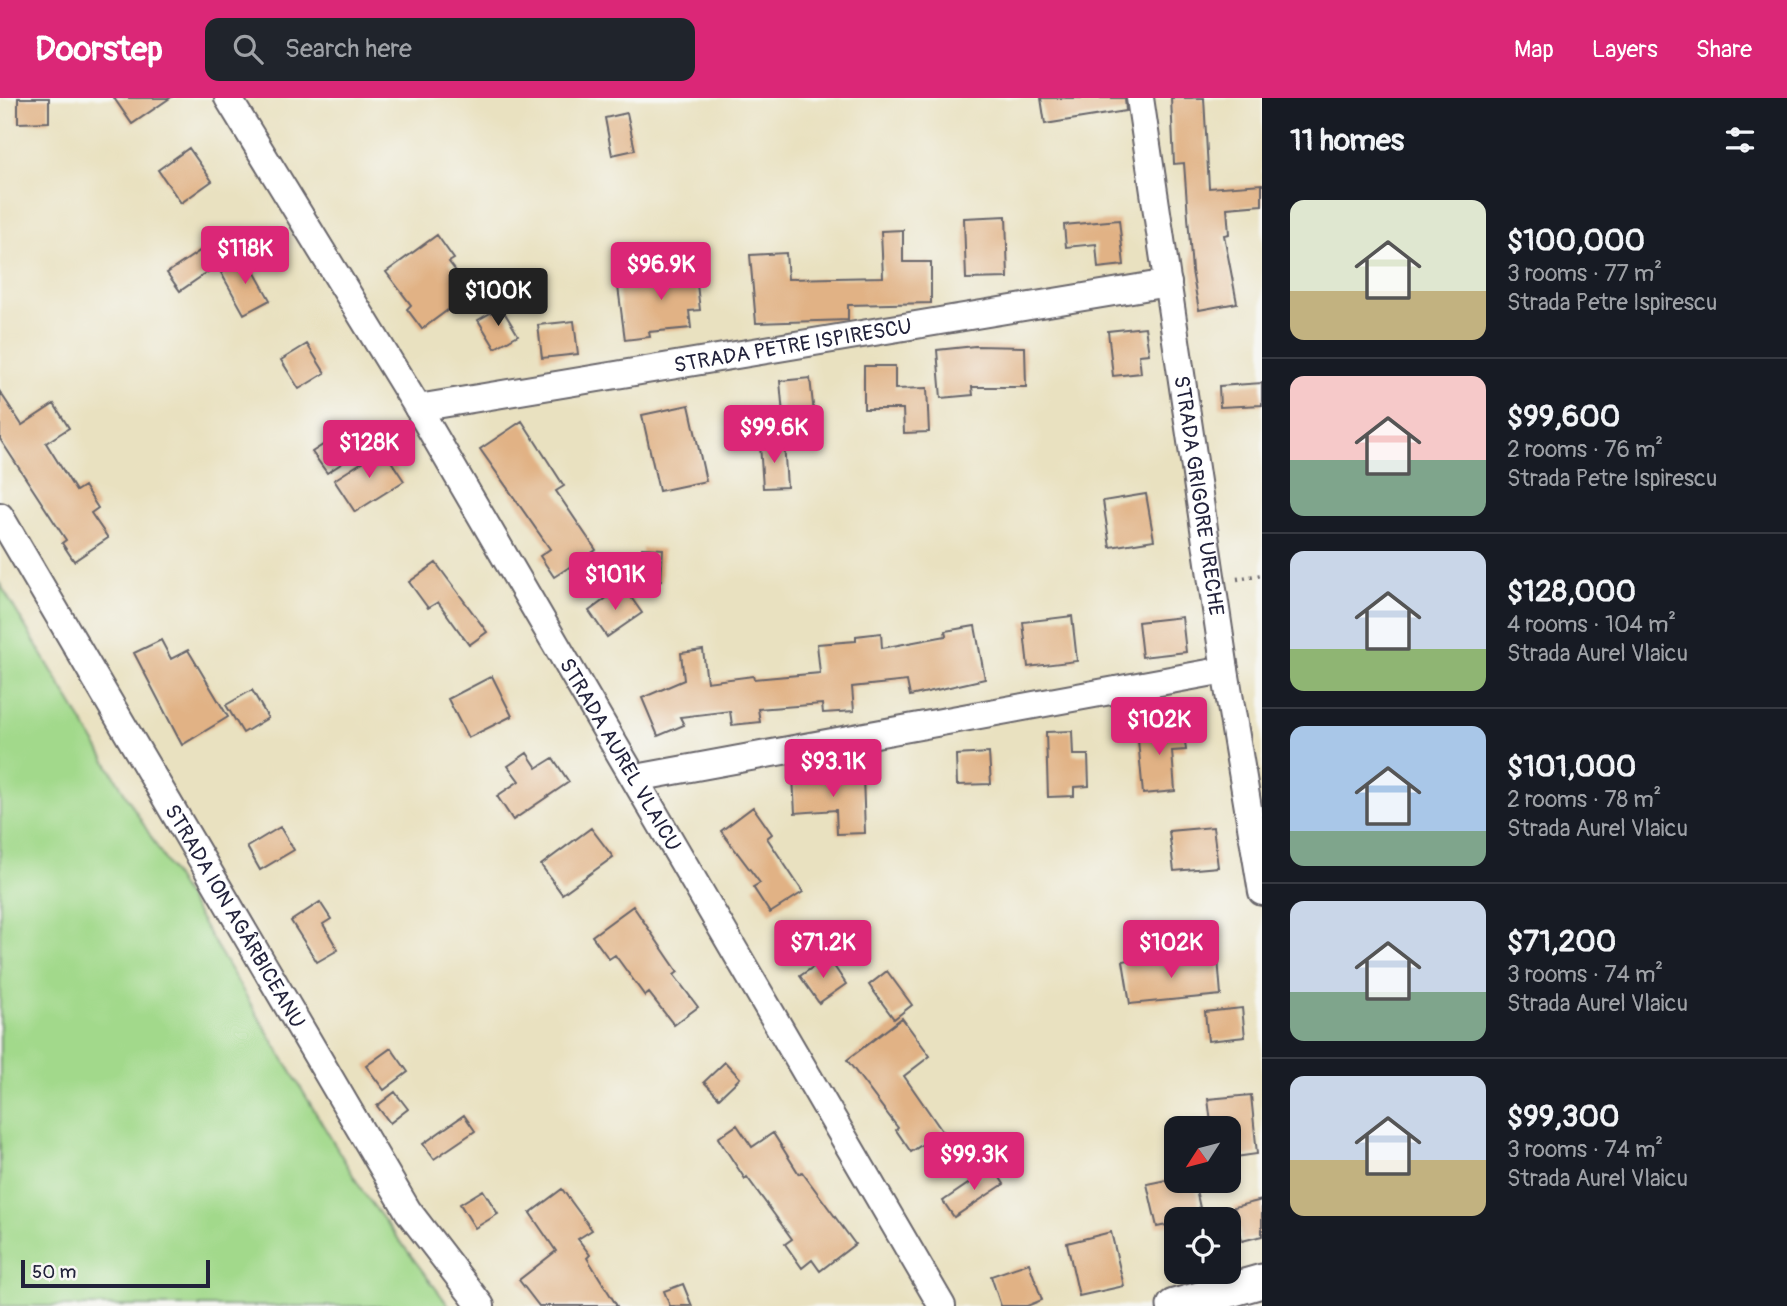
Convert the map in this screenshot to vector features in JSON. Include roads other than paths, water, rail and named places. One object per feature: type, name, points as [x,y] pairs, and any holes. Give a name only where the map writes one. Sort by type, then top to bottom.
[{"type":"street","name":"STRADA AUREL VLAICU","points":[[228,98],[418,408],[942,1306]]},
{"type":"street","name":"STRADA GRIGORE URECHE","points":[[1140,98],[1225,670],[1262,892]]},
{"type":"street","name":"STRADA PETRE ISPIRESCU","points":[[418,408],[1167,283]]},
{"type":"street","name":"STRADA ION AGÂRBICEANU","points":[[0,516],[408,1210],[481,1306]]},
{"type":"street","points":[[636,778],[1225,670]]},
{"type":"street","points":[[1174,1306],[1250,1291]]}]
